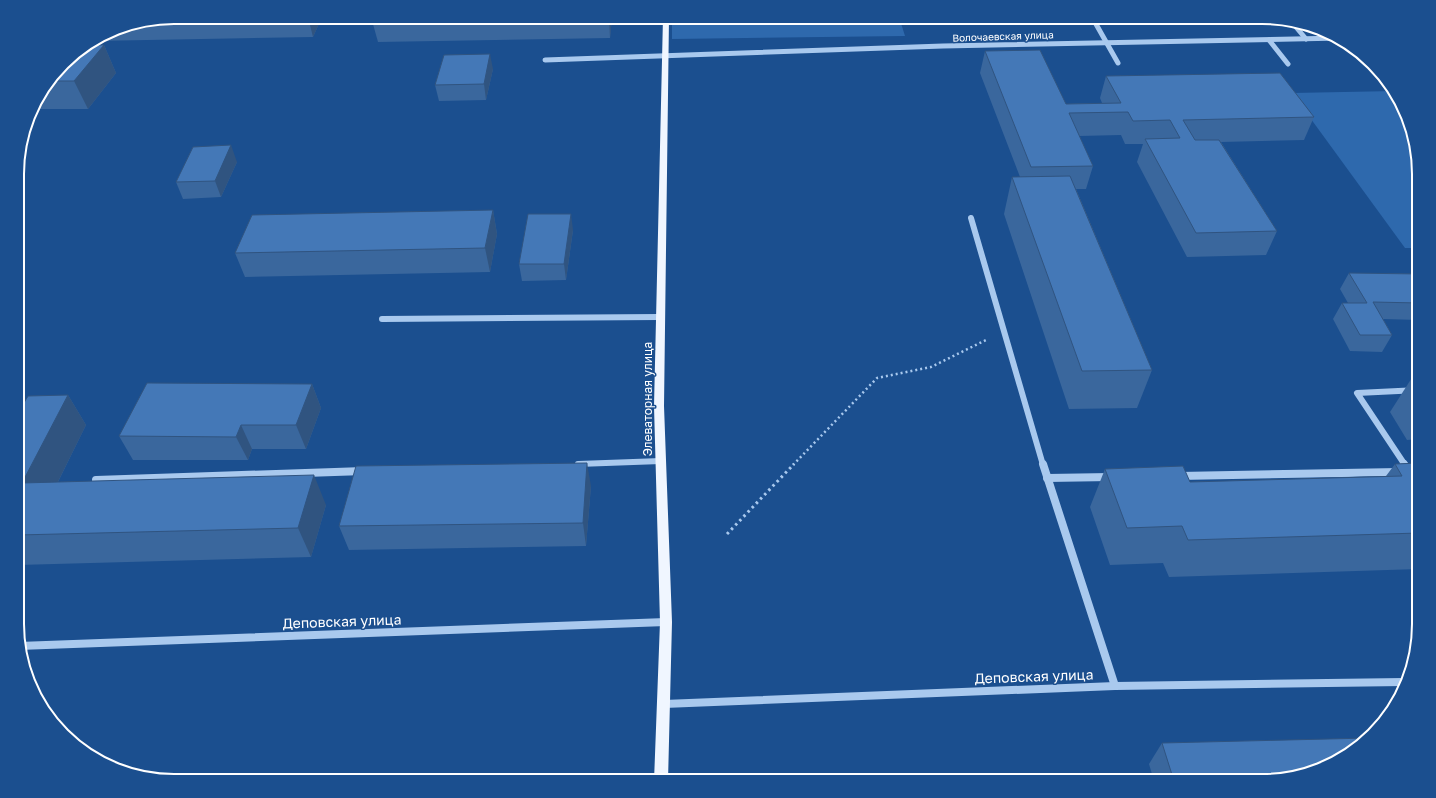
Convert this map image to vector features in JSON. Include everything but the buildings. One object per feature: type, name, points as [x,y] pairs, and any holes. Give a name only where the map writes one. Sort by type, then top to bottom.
[{"type":"main road","name":"Элеваторная улица","points":[[661,774],[666,622],[659,406],[666,24]]},
{"type":"street","points":[[1096,24],[1118,63]]},
{"type":"street","points":[[1297,28],[1306,39]]},
{"type":"street","name":"Волочаевская улица","points":[[545,60],[666,54],[1107,42],[1327,38]]},
{"type":"street","points":[[1269,40],[1288,64]]},
{"type":"street","points":[[971,218],[1047,478],[1115,686]]},
{"type":"street","points":[[382,319],[660,317]]},
{"type":"street","points":[[1409,472],[1357,392],[1412,390]]},
{"type":"street","points":[[573,464],[661,461]]},
{"type":"street","points":[[96,480],[374,470]]},
{"type":"street","points":[[1173,476],[1409,472]]},
{"type":"street","points":[[1047,478],[1118,477]]},
{"type":"street","name":"Деповская улица","points":[[25,646],[666,622]]},
{"type":"street","name":"Деповская улица","points":[[664,704],[1115,686],[1401,682]]},
{"type":"path","points":[[727,534],[877,378],[932,367],[1004,331]]},
{"type":"shaded area","points":[[672,24],[901,24],[905,36],[672,39]]},
{"type":"shaded area","points":[[1387,91],[1401,117],[1411,154],[1412,248],[1405,248],[1292,93]]}]
